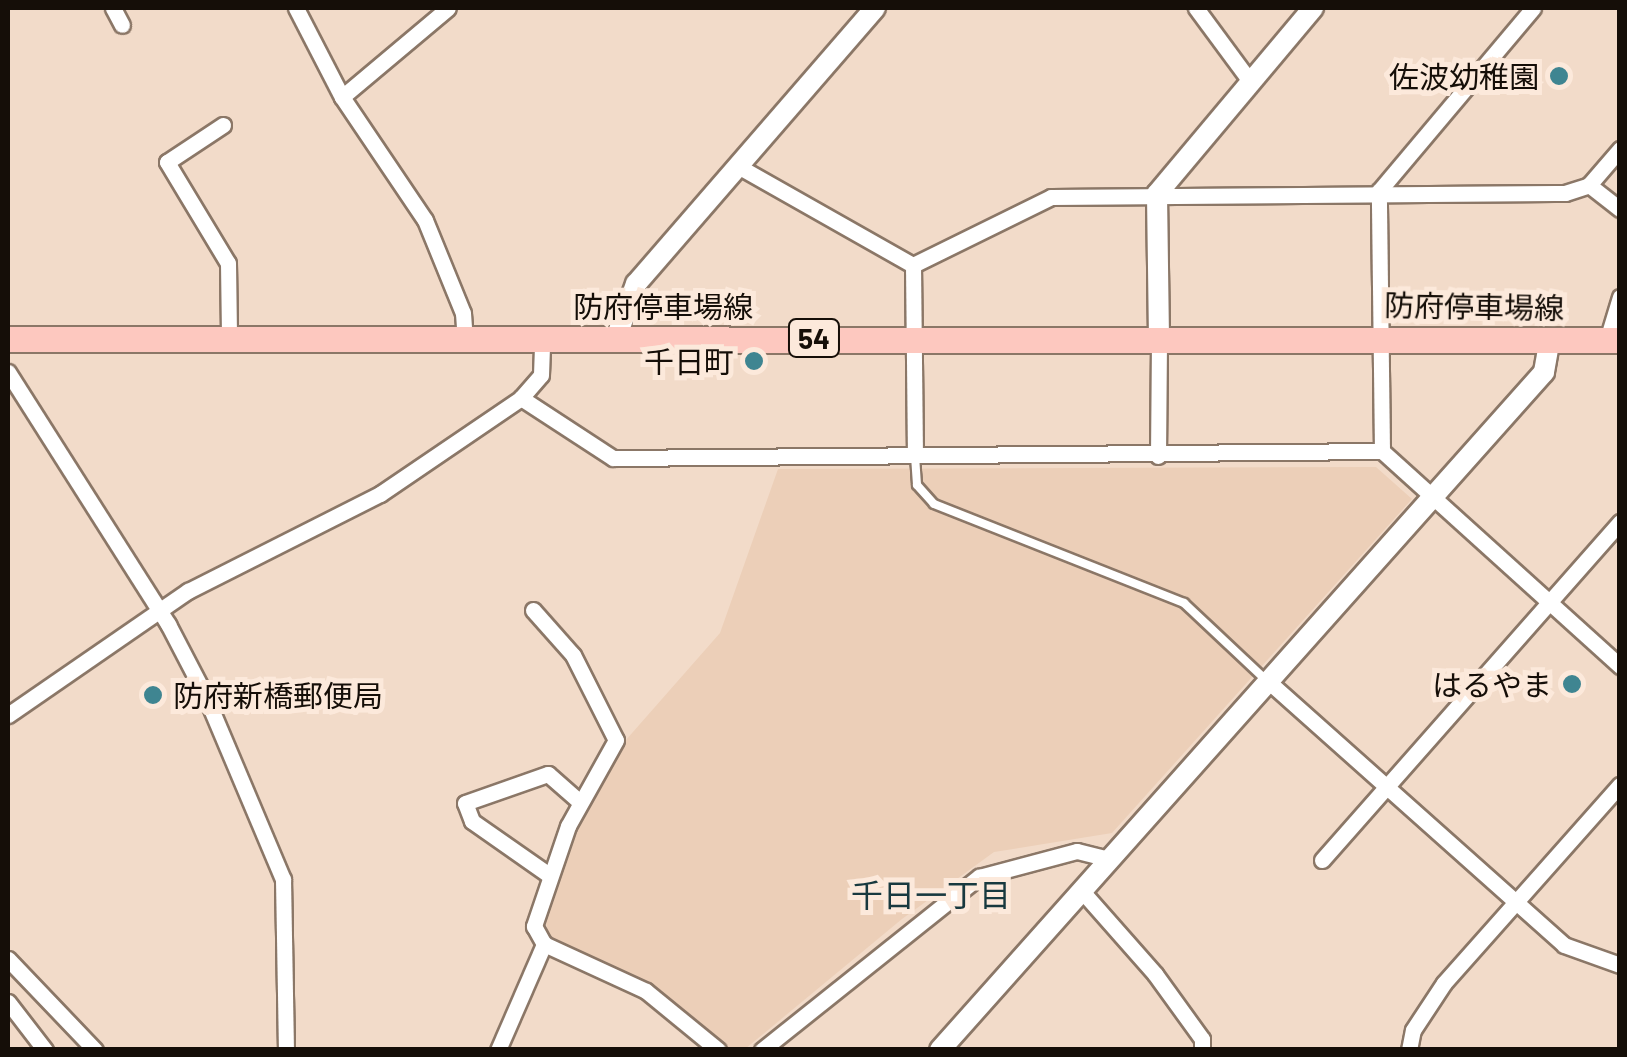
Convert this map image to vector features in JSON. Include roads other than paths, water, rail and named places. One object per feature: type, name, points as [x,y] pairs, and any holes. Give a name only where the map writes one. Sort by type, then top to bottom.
[{"type":"main road","name":"防府停車場線","points":[[8,339],[1613,340]]},
{"type":"street","points":[[113,8],[122,25]]},
{"type":"street","points":[[296,8],[342,97],[425,220],[464,313],[465,339]]},
{"type":"street","points":[[342,97],[448,8]]},
{"type":"street","points":[[616,338],[636,284],[875,8]]},
{"type":"street","points":[[1196,8],[1249,80]]},
{"type":"street","points":[[1158,456],[1157,194],[1249,80],[1314,8]]},
{"type":"street","points":[[1382,452],[1378,192],[1532,8]]},
{"type":"street","points":[[223,125],[167,162],[228,263],[229,338]]},
{"type":"street","points":[[913,265],[1051,198],[1565,193],[1589,184],[1620,149]]},
{"type":"street","points":[[736,165],[913,265]]},
{"type":"street","points":[[1589,184],[1620,209]]},
{"type":"street","points":[[913,265],[915,456]]},
{"type":"street","points":[[1613,340],[1620,297]]},
{"type":"street","points":[[8,715],[252,553],[380,494],[520,398],[541,375],[542,338]]},
{"type":"street","points":[[940,1050],[1544,372],[1550,339]]},
{"type":"street","points":[[8,372],[158,612],[206,697],[282,879],[286,1050]]},
{"type":"street","points":[[520,398],[613,458],[1382,452],[1620,666]]},
{"type":"street","points":[[1322,860],[1620,522]]},
{"type":"street","points":[[533,610],[573,655],[616,740],[580,802],[548,875],[534,926],[544,944],[646,991],[718,1050]]},
{"type":"street","points":[[1268,682],[1564,945],[1620,965]]},
{"type":"street","points":[[548,875],[472,821],[465,803],[548,774],[580,802]]},
{"type":"street","points":[[1408,1050],[1435,996],[1620,784]]},
{"type":"street","points":[[762,1050],[979,877],[1077,851],[1108,860]]},
{"type":"street","points":[[1081,890],[1155,974],[1202,1039],[1202,1050]]},
{"type":"street","points":[[498,1050],[544,944]]},
{"type":"street","points":[[8,959],[96,1050]]},
{"type":"street","points":[[8,1002],[45,1050]]},
{"type":"lane","points":[[915,456],[917,485],[934,504],[1197,610],[1268,682]]},
{"type":"place","name":"佐波幼稚園","points":[[1559,76]]},
{"type":"place","name":"千日町","points":[[754,361]]},
{"type":"place","name":"はるやま","points":[[1572,684]]},
{"type":"place","name":"防府新橋郵便局","points":[[153,695]]},
{"type":"district","name":"千日一丁目","points":[[931,894]]}]
